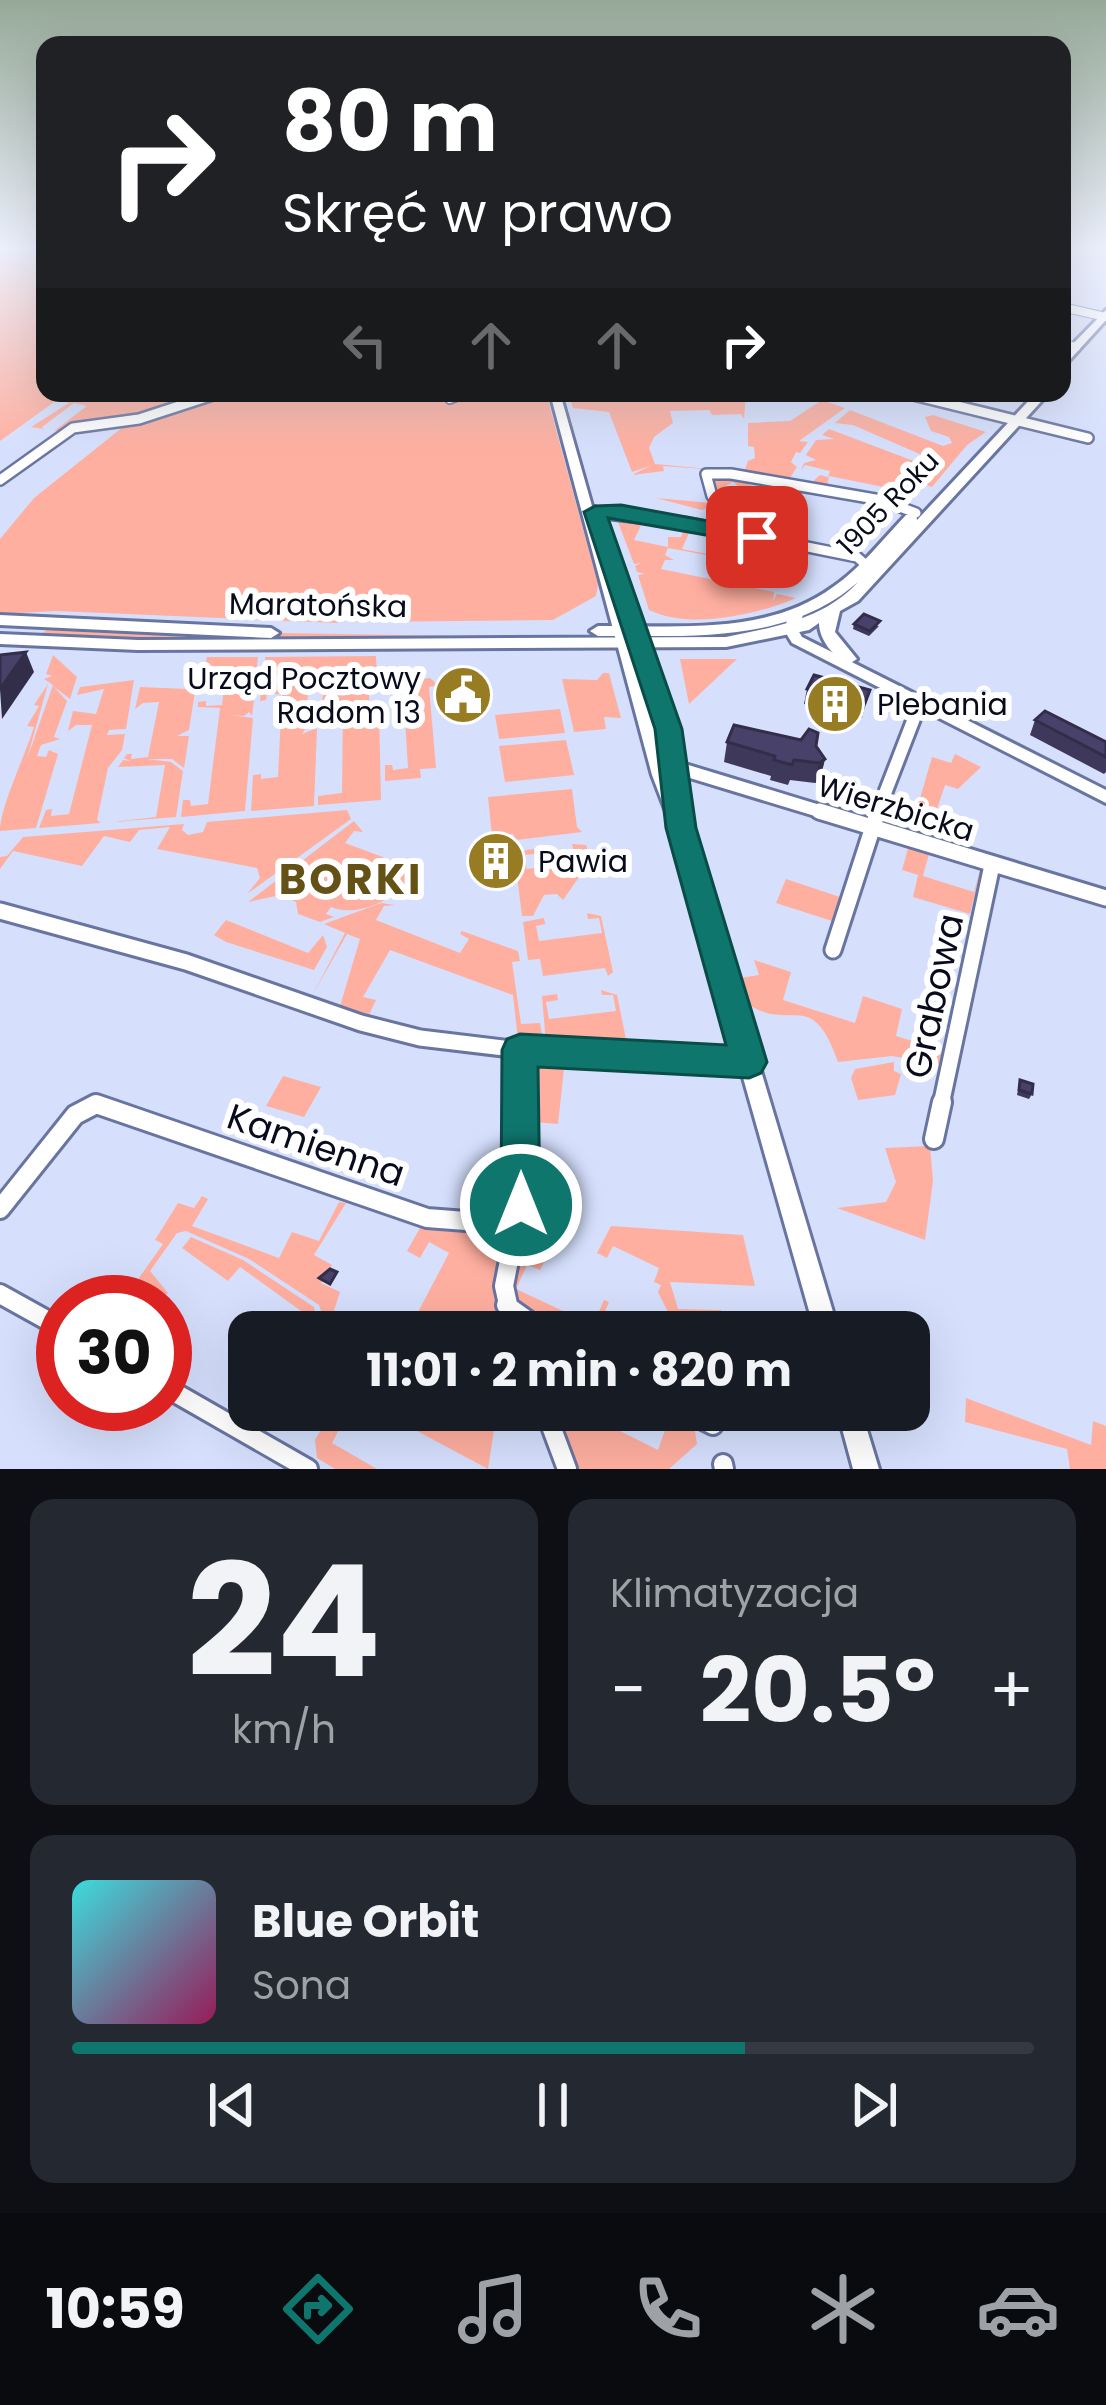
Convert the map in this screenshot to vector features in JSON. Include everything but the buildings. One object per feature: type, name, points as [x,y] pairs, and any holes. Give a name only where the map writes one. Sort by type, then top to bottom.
[{"type":"main road","points":[[1071,343],[1105,317]]},
{"type":"main road","points":[[1071,361],[1105,317]]},
{"type":"main road","name":"1905 Roku","points":[[628,630],[766,630],[796,627],[833,612],[858,592],[1026,402]]},
{"type":"main road","name":"1905 Roku","points":[[796,627],[1033,402]]},
{"type":"main road","points":[[833,612],[826,621],[827,634],[849,659]]},
{"type":"main road","name":"Maratońska","points":[[0,620],[451,638],[628,630]]},
{"type":"main road","points":[[35,642],[29,636],[37,628],[64,624]]},
{"type":"main road","points":[[766,630],[796,627]]},
{"type":"main road","name":"1905 Roku","points":[[628,630],[712,643],[766,630]]},
{"type":"main road","name":"Maratońska","points":[[0,639],[451,638],[628,630]]},
{"type":"street","points":[[0,481],[73,428],[136,420],[192,402]]},
{"type":"street","points":[[558,402],[595,510],[654,747],[821,1311]]},
{"type":"street","points":[[957,402],[1088,438]]},
{"type":"street","points":[[712,496],[707,473],[736,474],[877,500],[916,513]]},
{"type":"street","points":[[595,510],[866,559]]},
{"type":"street","points":[[796,627],[1106,797]]},
{"type":"street","points":[[796,627],[920,703],[982,730]]},
{"type":"street","points":[[628,630],[668,729],[681,828]]},
{"type":"street","points":[[833,950],[920,703]]},
{"type":"street","points":[[654,747],[672,767]]},
{"type":"street","name":"Wierzbicka","points":[[672,767],[1106,898]]},
{"type":"street","name":"Grabowa","points":[[934,1138],[992,865]]},
{"type":"street","points":[[0,910],[186,962],[361,1023],[420,1038],[520,1050],[749,1062]]},
{"type":"street","points":[[508,1311],[506,1279],[522,1194],[520,1050]]},
{"type":"street","name":"Kamienna","points":[[0,1209],[75,1115],[100,1105],[427,1218],[478,1222],[515,1215]]},
{"type":"street","points":[[0,1294],[36,1314]]},
{"type":"street","points":[[506,1304],[516,1311]]},
{"type":"street","points":[[192,1402],[308,1469]]},
{"type":"street","points":[[553,1431],[567,1469]]},
{"type":"street","points":[[855,1431],[866,1469]]},
{"type":"shaded area","points":[[0,316],[36,316],[36,402],[54,402],[0,441]]},
{"type":"shaded area","points":[[65,402],[183,402],[144,415],[54,431],[87,406],[74,403],[44,429],[31,427],[69,403]]},
{"type":"shaded area","points":[[197,402],[548,402],[598,584],[596,596],[553,620],[349,622],[355,593],[325,594],[320,617],[333,617],[338,623],[56,611],[0,614],[0,539],[34,498],[128,423]]},
{"type":"shaded area","points":[[571,402],[745,402],[744,419],[741,414],[712,415],[709,410],[670,411],[673,423],[654,437],[649,448],[655,464],[731,471],[663,466],[664,471],[632,475],[650,466],[632,472],[609,412],[573,408]]},
{"type":"shaded area","points":[[819,402],[845,408],[799,441],[808,442],[796,452],[791,462],[797,467],[788,481],[744,472],[748,461],[755,458],[754,447],[748,446],[748,423],[790,421]]},
{"type":"shaded area","points":[[850,410],[943,446],[952,443],[949,437],[931,431],[925,417],[933,415],[986,432],[967,445],[932,487],[923,484],[913,493],[829,476],[827,487],[810,484],[820,475],[828,477],[830,471],[805,465],[801,471],[804,463],[816,460],[806,455],[816,440],[834,439],[822,435],[829,429],[927,466],[928,471],[938,462],[853,425],[835,423]]},
{"type":"shaded area","points":[[730,475],[758,489],[773,483],[759,512],[726,506],[710,523],[716,505],[702,510],[656,498],[711,503],[710,498],[721,494],[744,506],[756,501],[733,482],[718,490],[714,478]]},
{"type":"shaded area","points":[[615,514],[643,521],[634,540],[668,547],[668,537],[681,537],[683,532],[689,533],[682,549],[707,554],[712,549],[706,561],[706,555],[668,548],[665,555],[674,560],[665,560],[661,569],[774,592],[773,601],[777,594],[796,598],[723,618],[683,619],[649,610],[638,575],[645,574],[637,572],[635,566],[641,563],[634,564]]},
{"type":"shaded area","points":[[48,629],[453,638],[153,642],[37,637]]},
{"type":"shaded area","points":[[53,655],[77,677],[70,699],[53,686],[67,701],[54,737],[60,739],[41,745],[37,756],[46,757],[49,750],[58,754],[36,828],[0,831],[34,727],[27,726],[39,706],[34,705],[48,684],[27,759],[53,685],[44,679],[52,676],[46,674]]},
{"type":"shaded area","points":[[376,656],[377,679],[369,681],[369,709],[379,709],[381,800],[318,805],[318,796],[342,793],[343,707],[321,714],[323,694],[345,696],[345,672],[324,678],[323,670],[267,675],[265,657]]},
{"type":"shaded area","points":[[207,657],[258,657],[256,674],[248,678],[246,691],[255,691],[252,716],[249,712],[230,715],[253,718],[245,811],[181,817],[183,800],[190,800],[191,806],[208,804],[220,708],[198,707],[198,702],[222,705],[225,680],[210,680],[208,686],[201,686]]},
{"type":"shaded area","points":[[680,659],[737,659],[689,704]]},
{"type":"shaded area","points":[[609,673],[621,718],[604,717],[606,729],[574,732],[562,679],[597,680]]},
{"type":"shaded area","points":[[430,678],[438,685],[429,687],[436,768],[420,769],[421,778],[385,781],[385,765],[392,765],[393,770],[408,768],[403,686],[389,687],[383,693],[382,684]]},
{"type":"shaded area","points":[[134,680],[126,729],[109,730],[107,735],[125,734],[122,750],[108,768],[97,820],[101,823],[39,828],[46,810],[52,809],[51,816],[69,814],[92,725],[76,725],[68,731],[73,711],[96,714],[104,689],[77,695],[80,687]]},
{"type":"shaded area","points":[[308,680],[307,726],[302,734],[317,728],[314,806],[251,811],[253,775],[278,777],[282,694],[267,694],[260,701],[262,685],[295,686],[296,681]]},
{"type":"shaded area","points":[[189,683],[196,685],[189,730],[177,736],[189,736],[184,768],[172,759],[147,759],[171,762],[183,771],[176,817],[112,822],[156,817],[165,765],[118,767],[123,760],[130,761],[124,758],[127,754],[132,754],[131,759],[148,757],[159,702],[135,709],[140,687],[187,689]]},
{"type":"shaded area","points":[[560,709],[565,733],[499,739],[495,715]]},
{"type":"shaded area","points":[[566,740],[574,775],[505,782],[499,746]]},
{"type":"shaded area","points":[[955,754],[981,767],[958,789],[945,785],[934,818],[916,812],[932,757],[951,763]]},
{"type":"shaded area","points":[[572,789],[577,827],[582,832],[516,840],[513,834],[492,836],[488,797]]},
{"type":"shaded area","points":[[347,810],[351,819],[247,894],[260,878],[257,868],[157,849],[170,827],[139,830],[130,842],[104,836],[82,866],[13,851],[0,869],[0,857],[7,856],[23,837],[184,824],[182,830],[188,835],[203,832],[207,822]]},
{"type":"shaded area","points":[[354,821],[363,832],[354,831],[345,843],[423,872],[417,881],[410,879],[385,900],[363,909],[331,907],[326,914],[334,917],[320,922],[298,914],[296,902],[280,895],[248,902]]},
{"type":"shaded area","points":[[878,839],[964,863],[929,854],[923,876],[974,892],[980,870],[966,863],[981,868],[970,914],[913,897],[918,875],[902,870],[908,848]]},
{"type":"shaded area","points":[[572,844],[586,845],[591,860],[563,900],[557,894],[544,895],[533,916],[522,916],[514,852],[534,849],[535,854],[524,855],[527,869],[586,862],[583,849],[573,849]]},
{"type":"shaded area","points":[[786,879],[840,897],[832,921],[776,903]]},
{"type":"shaded area","points":[[381,903],[395,905],[384,906],[376,920],[460,953],[469,939],[462,931],[518,951],[520,961],[512,962],[521,1024],[540,1023],[543,1042],[518,1040],[513,995],[390,950],[363,997],[376,1000],[369,1015],[340,1006],[360,939],[347,934],[312,996],[345,933],[324,924]]},
{"type":"shaded area","points":[[587,913],[601,916],[613,972],[608,976],[605,968],[543,976],[540,959],[528,960],[523,922],[544,918],[545,924],[536,926],[539,941],[602,933],[599,918],[588,919]]},
{"type":"shaded area","points":[[226,920],[308,953],[323,935],[327,947],[314,970],[214,935]]},
{"type":"shaded area","points":[[754,960],[791,972],[783,1000],[855,1023],[863,996],[902,1009],[896,1036],[942,1050],[939,1064],[892,1056],[838,1062],[828,1038],[808,1017],[773,1014],[743,1000],[740,978],[759,975]]},
{"type":"shaded area","points":[[601,990],[617,995],[627,1044],[546,1043],[542,996],[557,994],[558,1000],[546,1002],[549,1019],[616,1011],[613,995],[602,995]]},
{"type":"shaded area","points":[[543,1060],[565,1060],[558,1124],[532,1122],[531,1069]]},
{"type":"shaded area","points":[[894,1062],[894,1071],[901,1074],[895,1095],[858,1100],[851,1078],[855,1069]]},
{"type":"shaded area","points":[[283,1076],[321,1087],[304,1117],[266,1106]]},
{"type":"shaded area","points":[[930,1146],[933,1181],[925,1240],[837,1208],[886,1202],[896,1182],[885,1148]]},
{"type":"shaded area","points":[[202,1196],[208,1199],[192,1226],[279,1258],[292,1232],[319,1241],[339,1202],[346,1203],[314,1255],[332,1265],[321,1283],[340,1292],[334,1311],[321,1311],[319,1305],[249,1259],[186,1231],[177,1233],[150,1271],[153,1275],[141,1275],[163,1244],[155,1240],[178,1203],[194,1208]]},
{"type":"shaded area","points":[[611,1226],[743,1235],[755,1286],[670,1282],[678,1309],[721,1311],[668,1311],[658,1292],[661,1285],[654,1282],[659,1268],[613,1246],[607,1258],[597,1253]]},
{"type":"shaded area","points":[[420,1228],[503,1235],[505,1311],[419,1311],[449,1253],[429,1242],[420,1258],[407,1251]]},
{"type":"shaded area","points":[[191,1237],[243,1260],[315,1311],[301,1311],[240,1267],[228,1281],[182,1248]]},
{"type":"shaded area","points":[[522,1252],[544,1262],[540,1270],[527,1265],[516,1289],[563,1311],[524,1311],[510,1301],[516,1259]]},
{"type":"shaded area","points":[[966,1398],[1091,1445],[1093,1421],[1106,1426],[1106,1469],[1070,1469],[1067,1449],[965,1422]]},
{"type":"shaded area","points":[[320,1431],[338,1431],[332,1443],[377,1469],[335,1469],[317,1458],[315,1440]]},
{"type":"shaded area","points":[[417,1431],[494,1431],[488,1469]]},
{"type":"shaded area","points":[[559,1431],[620,1431],[658,1450],[665,1431],[695,1431],[697,1444],[669,1469],[573,1469]]},
{"type":"place","name":"Urząd Pocztowy Radom 13","points":[[463,695]]},
{"type":"place","name":"Plebania","points":[[835,704]]},
{"type":"place","name":"Pawia","points":[[496,861]]},
{"type":"district","name":"BORKI","points":[[351,879]]},
{"type":"route","points":[[521,1205],[520,1050],[749,1062],[681,828],[668,729],[595,512],[621,511],[757,537]]}]
